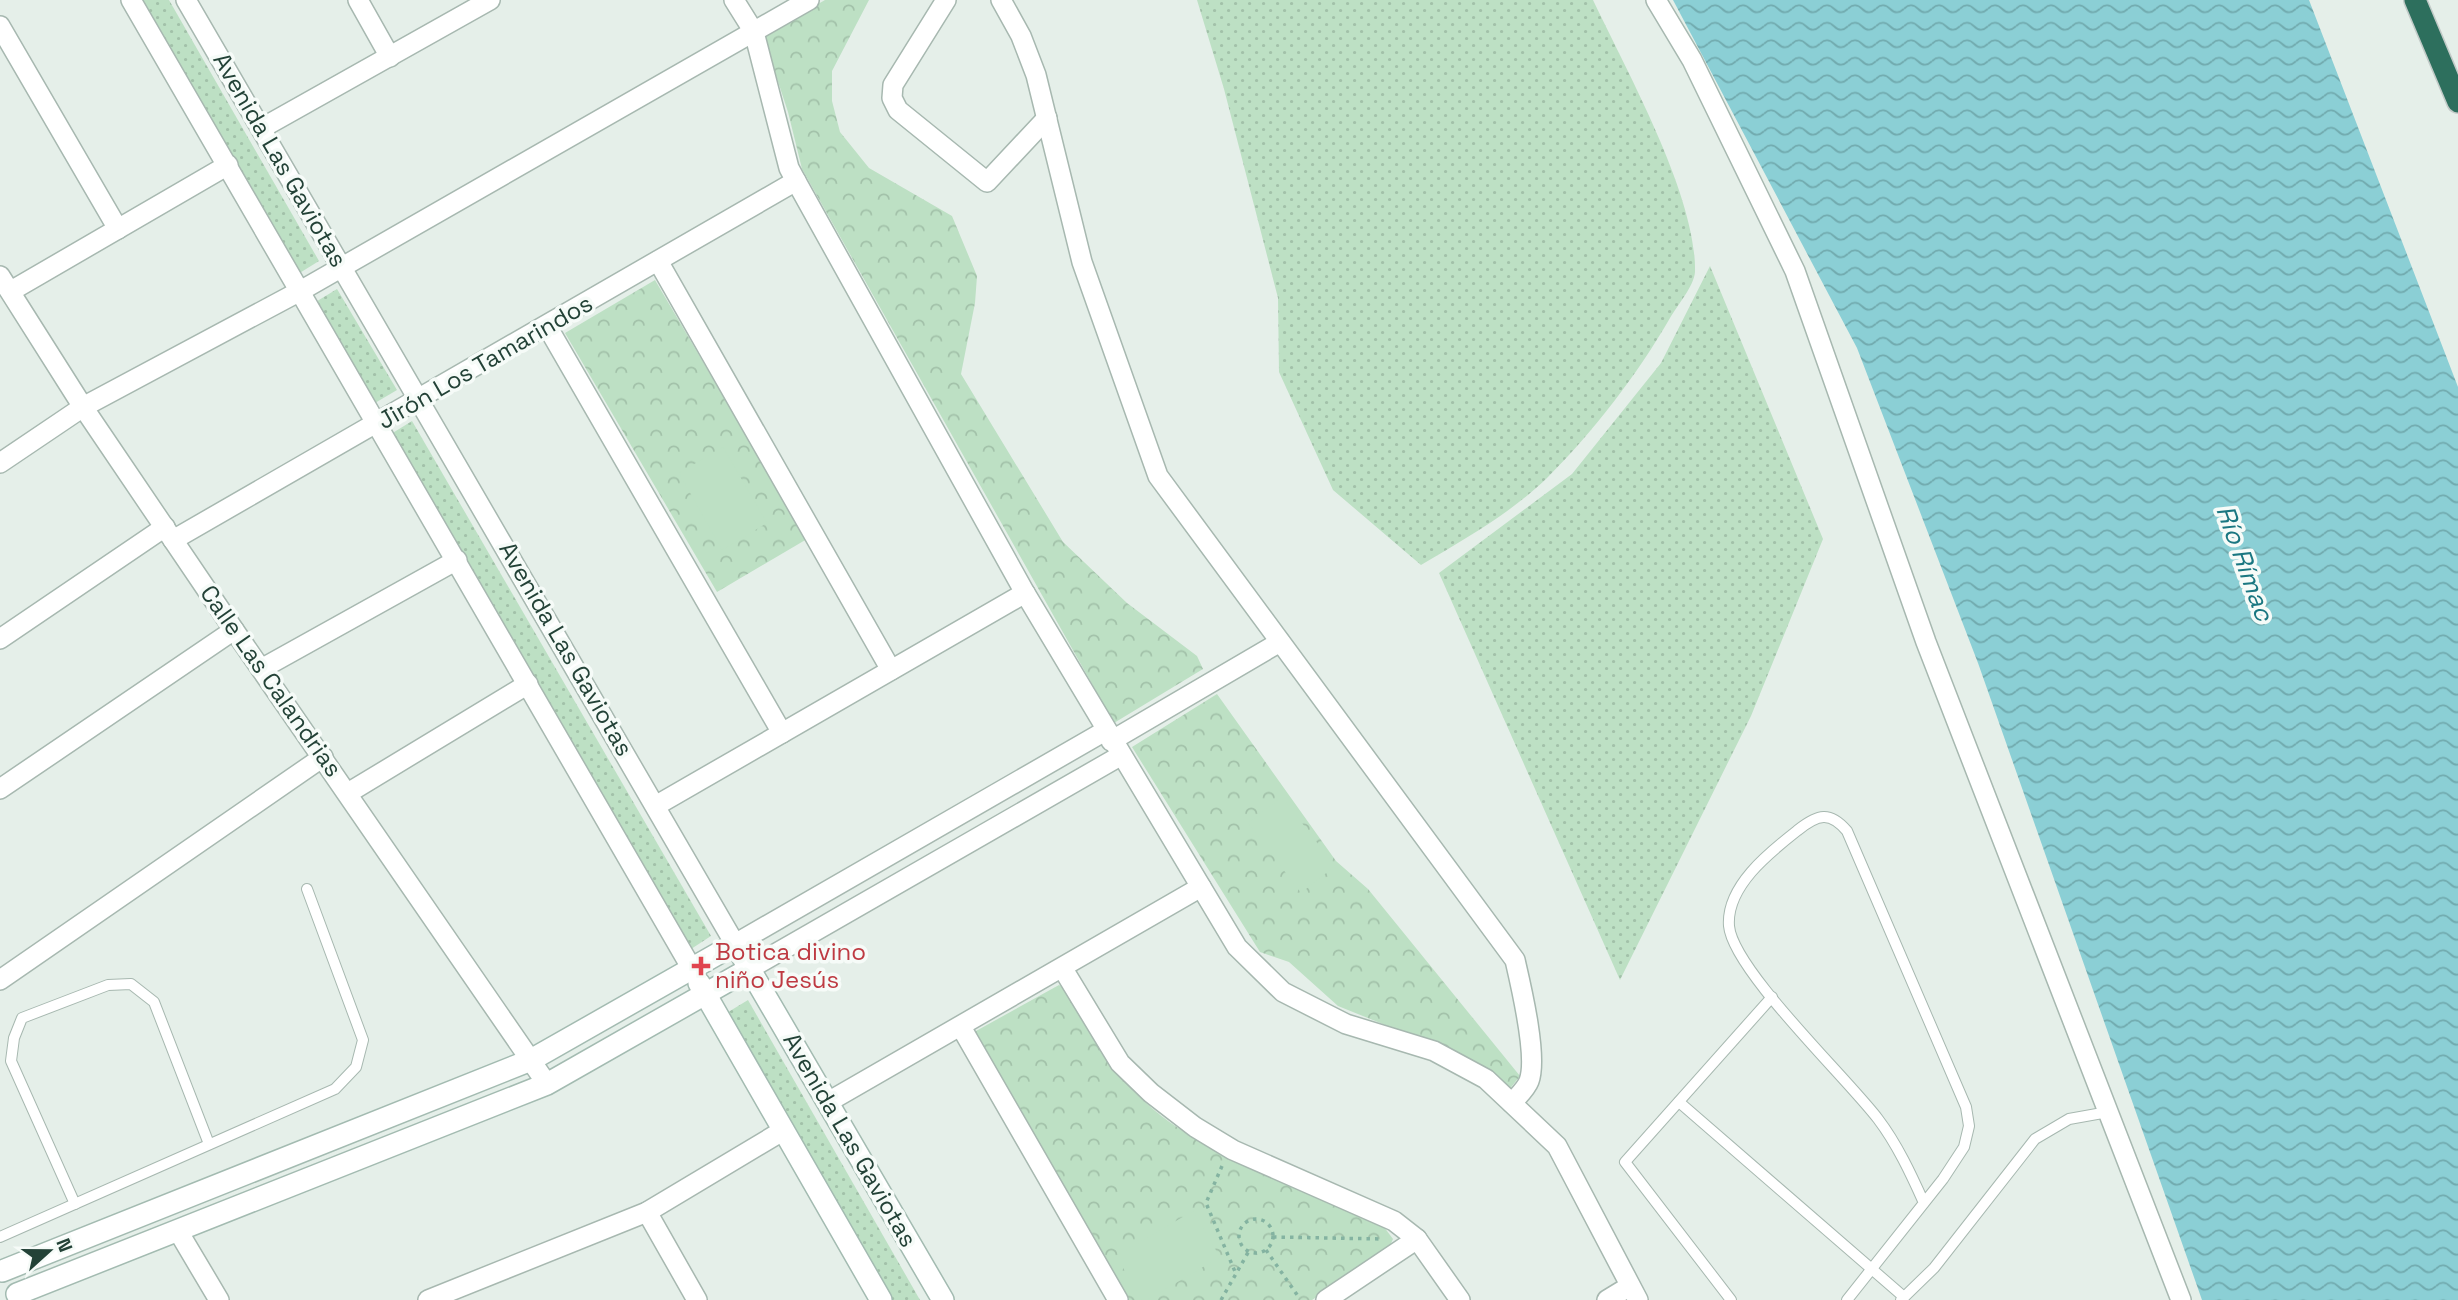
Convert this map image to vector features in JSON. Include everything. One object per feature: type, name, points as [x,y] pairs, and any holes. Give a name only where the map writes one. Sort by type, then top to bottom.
[{"type":"highway","points":[[2415,0],[2458,102]]},
{"type":"street","name":"Avenida Las Gaviotas","points":[[131,0],[302,290],[881,1300]]},
{"type":"street","name":"Avenida Las Gaviotas","points":[[186,0],[943,1300]]},
{"type":"street","points":[[358,0],[390,57]]},
{"type":"street","points":[[262,128],[490,0]]},
{"type":"street","points":[[734,0],[754,32],[789,167],[796,181],[1025,593],[1112,743],[1237,947],[1283,992],[1346,1024],[1434,1051],[1486,1079],[1557,1146],[1634,1293],[1606,1300]]},
{"type":"street","points":[[0,463],[83,407],[302,290],[809,0]]},
{"type":"street","points":[[946,0],[893,85],[892,97],[898,110],[987,182],[1047,118]]},
{"type":"street","points":[[1001,0],[1031,62],[1082,262],[1158,476],[1515,960],[1529,1033],[1530,1065],[1529,1080],[1512,1103]]},
{"type":"street","points":[[1656,0],[1692,60],[1795,271],[1927,642],[2181,1300]]},
{"type":"street","points":[[0,26],[118,229]]},
{"type":"street","points":[[5,283],[118,229],[228,164]]},
{"type":"street","name":"Jirón Los Tamarindos","points":[[0,639],[169,534],[421,400],[796,181]]},
{"type":"street","points":[[658,261],[891,670]]},
{"type":"street","name":"Calle Las Calandrias","points":[[5,283],[83,407],[547,1084]]},
{"type":"street","points":[[547,326],[782,733]]},
{"type":"street","points":[[261,669],[457,560]]},
{"type":"street","points":[[657,805],[1025,593]]},
{"type":"street","points":[[0,789],[234,630]]},
{"type":"street","points":[[1112,743],[735,944],[531,1060],[1,1270],[18,1297],[547,1084],[749,969],[1112,743],[1192,691],[1280,642]]},
{"type":"street","points":[[348,793],[528,684]]},
{"type":"street","points":[[0,980],[323,757]]},
{"type":"street","points":[[828,1102],[1063,969],[1201,887]]},
{"type":"street","points":[[1063,969],[1120,1063],[1173,1110],[1233,1150],[1394,1221],[1418,1239],[1460,1300]]},
{"type":"street","points":[[961,1027],[1118,1300]]},
{"type":"street","points":[[428,1300],[646,1212],[784,1130]]},
{"type":"street","points":[[646,1212],[697,1300]]},
{"type":"street","points":[[178,1231],[219,1300]]},
{"type":"street","points":[[1326,1300],[1418,1239]]},
{"type":"lane","points":[[1847,1300],[1924,1203],[1964,1147],[1969,1126],[1966,1107],[1847,831],[1836,818],[1824,816],[1805,824],[1779,844],[1738,889],[1730,913],[1729,928],[1736,947],[1772,997],[1878,1119],[1924,1203]]},
{"type":"lane","points":[[0,1237],[335,1089],[356,1067],[363,1040],[307,889]]},
{"type":"lane","points":[[75,1204],[11,1061],[22,1018],[108,985],[131,984],[154,1002],[209,1144]]},
{"type":"lane","points":[[1731,1300],[1625,1162],[1772,997]]},
{"type":"lane","points":[[1679,1102],[1902,1299],[1934,1268],[2035,1139],[2069,1119],[2108,1112]]},
{"type":"path","points":[[1224,1161],[1206,1203],[1236,1274]]},
{"type":"path","points":[[1249,1251],[1240,1241],[1241,1229],[1245,1223],[1257,1219],[1269,1225],[1273,1237],[1266,1250]]},
{"type":"path","points":[[1273,1237],[1384,1239]]},
{"type":"path","points":[[1249,1251],[1266,1250]]},
{"type":"path","points":[[1266,1250],[1300,1299]]},
{"type":"path","points":[[1221,1300],[1249,1251]]},
{"type":"green space","points":[[139,0],[169,0],[319,261],[298,274]]},
{"type":"green space","points":[[825,0],[869,0],[832,71],[832,101],[840,132],[869,168],[952,216],[977,276],[975,303],[961,374],[1063,542],[1127,603],[1197,656],[1203,669],[1114,723],[802,169],[788,112],[763,36]]},
{"type":"green space","points":[[1197,0],[1593,0],[1672,171],[1685,207],[1693,241],[1695,272],[1688,290],[1657,339],[1598,422],[1547,478],[1503,514],[1421,565],[1333,490],[1279,372],[1278,298],[1224,89]]},
{"type":"green space","points":[[1710,266],[1823,539],[1751,716],[1620,980],[1439,573],[1572,474],[1661,363]]},
{"type":"green space","points":[[655,280],[807,539],[717,592],[565,333]]},
{"type":"green space","points":[[337,289],[397,390],[375,403],[314,303]]},
{"type":"green space","points":[[412,421],[711,936],[688,951],[391,434]]},
{"type":"green space","points":[[723,447],[767,523],[722,550],[679,473]]},
{"type":"green space","points":[[1217,694],[1336,861],[1368,889],[1520,1076],[1508,1091],[1435,1045],[1338,1006],[1289,962],[1260,952],[1132,747]]},
{"type":"green space","points":[[1282,797],[1335,866],[1301,893],[1248,823]]},
{"type":"green space","points":[[1059,985],[1064,988],[1113,1066],[1133,1090],[1157,1112],[1216,1151],[1284,1183],[1381,1223],[1393,1239],[1389,1248],[1312,1300],[1124,1300],[973,1037],[976,1031]]},
{"type":"green space","points":[[748,1000],[920,1300],[890,1300],[725,1014]]},
{"type":"green space","points":[[1193,1211],[1220,1257],[1147,1300],[1142,1300],[1116,1256]]},
{"type":"water","name":"Río Rímac","points":[[1673,0],[2309,0],[2458,387],[2458,1300],[2202,1300],[1978,663],[1857,348]]},
{"type":"place","name":"Botica divino niño Jesús","points":[[701,966]]}]
